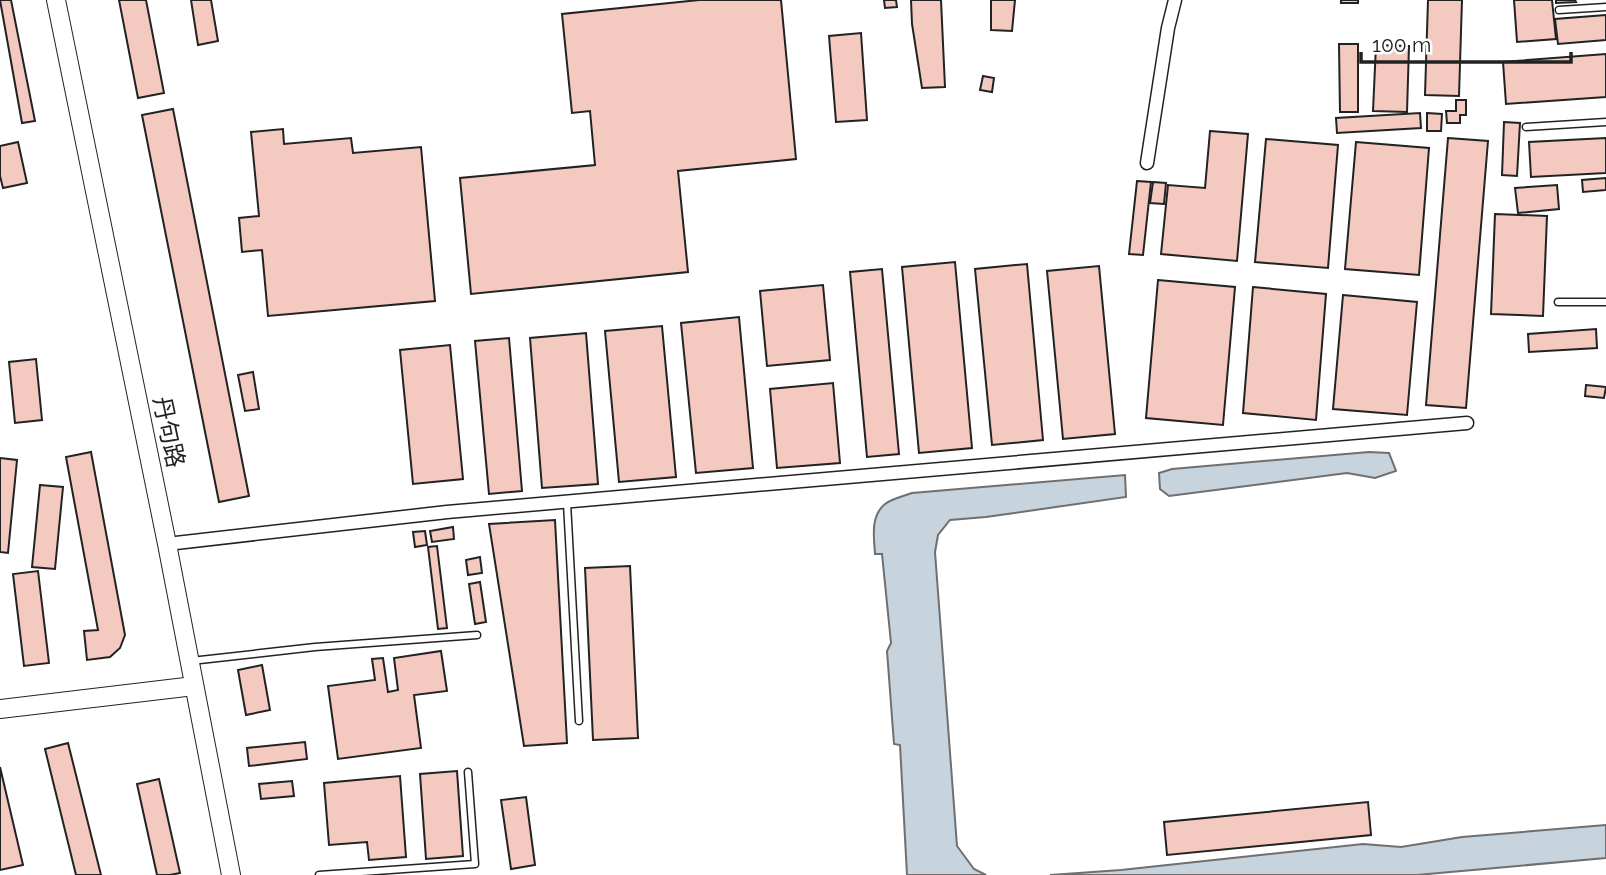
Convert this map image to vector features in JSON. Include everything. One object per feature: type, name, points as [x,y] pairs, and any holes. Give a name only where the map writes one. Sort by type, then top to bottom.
[{"type":"street","name":"丹句路","points":[[56,0],[167,544],[231,875]]},
{"type":"street","points":[[1147,163],[1168,28],[1175,0]]},
{"type":"street","points":[[167,544],[447,512],[1467,424]]},
{"type":"street","points":[[0,709],[194,686]]},
{"type":"lane","points":[[1559,10],[1606,7]]},
{"type":"lane","points":[[1526,127],[1606,122]]},
{"type":"lane","points":[[1558,302],[1606,302]]},
{"type":"lane","points":[[567,502],[579,721]]},
{"type":"lane","points":[[189,661],[315,647],[477,635]]},
{"type":"lane","points":[[319,875],[475,864],[468,772]]},
{"type":"shaded area","points":[[1369,452],[1389,453],[1396,471],[1375,478],[1347,473],[1169,496],[1160,489],[1159,473],[1172,469]]},
{"type":"shaded area","points":[[1125,475],[1126,497],[950,520],[938,535],[935,552],[957,846],[974,869],[986,875],[907,875],[900,745],[894,744],[887,651],[891,643],[882,554],[875,554],[874,528],[880,509],[894,499],[912,493]]},
{"type":"shaded area","points":[[1606,825],[1606,858],[1417,875],[1050,875],[1363,844],[1401,847],[1462,837]]},
{"type":"building","points":[[0,0],[11,0],[35,121],[22,123]]},
{"type":"building","points":[[119,0],[146,0],[164,93],[138,98]]},
{"type":"building","points":[[191,0],[211,0],[218,41],[198,45]]},
{"type":"building","points":[[699,0],[781,0],[796,159],[678,171],[688,272],[471,294],[460,178],[595,165],[590,111],[572,113],[562,14]]},
{"type":"building","points":[[884,0],[896,0],[897,7],[885,8]]},
{"type":"building","points":[[911,0],[941,0],[945,87],[922,88]]},
{"type":"building","points":[[991,0],[1015,0],[1012,31],[991,30]]},
{"type":"building","points":[[1341,0],[1358,0],[1358,3],[1341,3]]},
{"type":"building","points":[[1428,0],[1462,0],[1459,96],[1425,95]]},
{"type":"building","points":[[1514,0],[1552,0],[1556,39],[1517,42]]},
{"type":"building","points":[[1556,0],[1575,0],[1576,2],[1556,3]]},
{"type":"building","points":[[1606,15],[1606,40],[1558,44],[1555,19]]},
{"type":"building","points":[[861,33],[867,120],[836,122],[829,36]]},
{"type":"building","points":[[1339,44],[1358,44],[1358,112],[1340,112]]},
{"type":"building","points":[[1376,45],[1409,46],[1407,112],[1373,111]]},
{"type":"building","points":[[1606,54],[1606,97],[1506,104],[1503,62]]},
{"type":"building","points":[[983,76],[994,78],[992,92],[980,90]]},
{"type":"building","points":[[1456,100],[1466,100],[1466,115],[1460,115],[1460,123],[1447,123],[1446,111],[1456,111]]},
{"type":"building","points":[[173,109],[249,496],[219,502],[142,115]]},
{"type":"building","points":[[1420,113],[1421,128],[1337,133],[1336,118]]},
{"type":"building","points":[[1427,113],[1442,114],[1441,131],[1427,131]]},
{"type":"building","points":[[1504,122],[1520,123],[1517,176],[1502,175]]},
{"type":"building","points":[[283,129],[284,144],[351,138],[353,153],[421,147],[435,301],[268,316],[262,250],[242,252],[239,218],[259,216],[251,132]]},
{"type":"building","points":[[1210,131],[1248,134],[1237,261],[1161,254],[1168,185],[1205,188]]},
{"type":"building","points":[[1448,138],[1488,141],[1466,408],[1426,405]]},
{"type":"building","points":[[1606,138],[1606,173],[1531,177],[1529,142]]},
{"type":"building","points":[[1266,139],[1338,145],[1328,268],[1255,262]]},
{"type":"building","points":[[18,142],[27,183],[3,188],[0,176],[0,146]]},
{"type":"building","points":[[1356,142],[1429,148],[1419,275],[1345,269]]},
{"type":"building","points":[[1606,178],[1606,190],[1583,192],[1582,180]]},
{"type":"building","points":[[1137,181],[1151,182],[1143,255],[1129,254]]},
{"type":"building","points":[[1153,182],[1166,183],[1164,204],[1150,203]]},
{"type":"building","points":[[1557,185],[1559,209],[1518,213],[1515,188]]},
{"type":"building","points":[[1495,214],[1547,216],[1543,316],[1491,314]]},
{"type":"building","points":[[955,262],[972,448],[919,453],[902,267]]},
{"type":"building","points":[[1027,264],[1043,440],[992,445],[975,269]]},
{"type":"building","points":[[1099,266],[1115,434],[1063,439],[1047,271]]},
{"type":"building","points":[[882,269],[899,454],[867,457],[850,272]]},
{"type":"building","points":[[1158,280],[1235,287],[1223,425],[1146,418]]},
{"type":"building","points":[[823,285],[830,360],[767,366],[760,291]]},
{"type":"building","points":[[1253,287],[1326,294],[1316,420],[1243,413]]},
{"type":"building","points":[[1343,295],[1417,302],[1407,415],[1333,409]]},
{"type":"building","points":[[739,317],[753,468],[696,473],[681,323]]},
{"type":"building","points":[[662,326],[676,477],[619,482],[605,331]]},
{"type":"building","points":[[1596,329],[1597,348],[1529,352],[1528,334]]},
{"type":"building","points":[[586,333],[598,484],[542,488],[530,338]]},
{"type":"building","points":[[509,338],[522,491],[489,494],[475,341]]},
{"type":"building","points":[[450,345],[463,479],[413,484],[400,350]]},
{"type":"building","points":[[36,359],[42,420],[15,423],[9,362]]},
{"type":"building","points":[[253,372],[259,409],[245,411],[238,375]]},
{"type":"building","points":[[833,383],[840,463],[777,468],[770,389]]},
{"type":"building","points":[[1586,385],[1606,387],[1604,398],[1585,396]]},
{"type":"building","points":[[91,452],[125,635],[120,648],[110,657],[87,660],[84,631],[98,630],[66,457]]},
{"type":"building","points":[[0,458],[17,460],[8,553],[0,552]]},
{"type":"building","points":[[40,485],[63,487],[55,569],[32,567]]},
{"type":"building","points":[[555,520],[567,743],[524,746],[489,524]]},
{"type":"building","points":[[453,527],[454,539],[432,542],[430,531]]},
{"type":"building","points":[[425,531],[427,545],[415,547],[413,532]]},
{"type":"building","points":[[437,546],[447,628],[438,629],[428,547]]},
{"type":"building","points":[[480,557],[482,573],[468,575],[466,560]]},
{"type":"building","points":[[630,566],[638,738],[593,740],[585,568]]},
{"type":"building","points":[[38,571],[49,663],[24,666],[13,574]]},
{"type":"building","points":[[480,582],[486,622],[475,624],[469,584]]},
{"type":"building","points":[[441,651],[447,691],[414,695],[421,748],[338,759],[328,686],[375,680],[372,659],[383,658],[388,692],[398,690],[394,658]]},
{"type":"building","points":[[262,665],[270,710],[246,715],[238,670]]},
{"type":"building","points":[[305,742],[307,759],[249,766],[247,748]]},
{"type":"building","points":[[68,743],[101,875],[76,875],[45,749]]},
{"type":"building","points":[[0,767],[23,865],[0,870]]},
{"type":"building","points":[[457,771],[463,856],[426,859],[420,774]]},
{"type":"building","points":[[400,776],[406,857],[369,860],[367,842],[329,845],[324,783]]},
{"type":"building","points":[[159,779],[180,873],[170,875],[157,875],[137,784]]},
{"type":"building","points":[[292,781],[294,796],[261,799],[259,784]]},
{"type":"building","points":[[526,797],[535,865],[511,869],[501,800]]},
{"type":"building","points":[[1368,802],[1371,835],[1167,855],[1164,822]]}]
